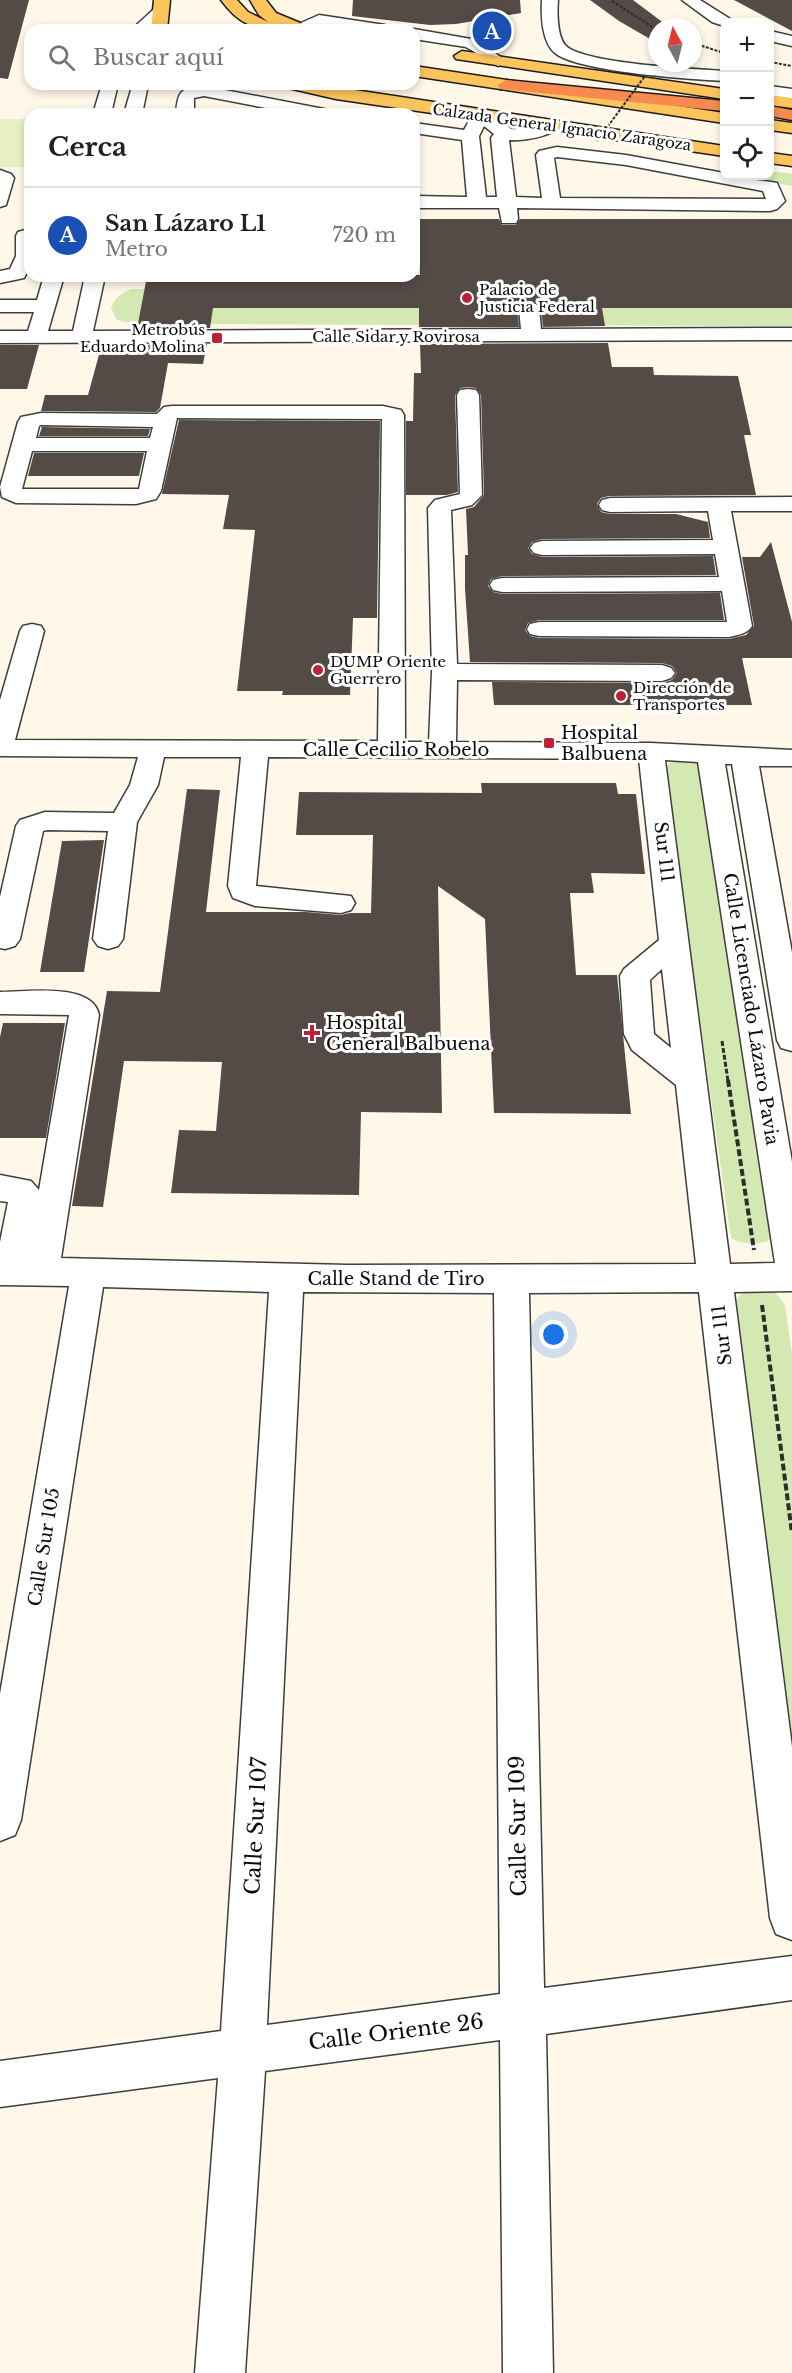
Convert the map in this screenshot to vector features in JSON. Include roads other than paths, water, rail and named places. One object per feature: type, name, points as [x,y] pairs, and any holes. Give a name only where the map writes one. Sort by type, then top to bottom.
[{"type":"highway","points":[[646,79],[720,103]]},
{"type":"highway","points":[[506,86],[720,104]]},
{"type":"highway","points":[[774,112],[792,115]]},
{"type":"main road","points":[[227,0],[225,10],[230,24]]},
{"type":"main road","points":[[227,0],[242,15],[261,24]]},
{"type":"main road","points":[[258,0],[259,5],[267,14],[293,24]]},
{"type":"main road","points":[[159,24],[160,6]]},
{"type":"main road","points":[[160,6],[165,21],[169,24]]},
{"type":"main road","points":[[420,50],[578,65],[720,93]]},
{"type":"main road","name":"Calzada General Ignacio Zaragoza","points":[[420,72],[720,117]]},
{"type":"main road","name":"Calzada General Ignacio Zaragoza","points":[[319,90],[720,150]]},
{"type":"main road","name":"Calzada General Ignacio Zaragoza","points":[[420,90],[720,135]]},
{"type":"main road","points":[[774,101],[792,103]]},
{"type":"main road","points":[[774,126],[792,129]]},
{"type":"main road","points":[[774,144],[792,147]]},
{"type":"main road","points":[[774,159],[792,161]]},
{"type":"street","points":[[550,0],[556,42],[578,65],[648,69]]},
{"type":"street","points":[[679,0],[694,4],[720,18]]},
{"type":"street","points":[[144,24],[160,6]]},
{"type":"street","points":[[312,24],[319,20],[345,24]]},
{"type":"street","points":[[420,35],[471,43],[493,57]]},
{"type":"street","points":[[774,37],[792,41]]},
{"type":"street","points":[[420,43],[493,57]]},
{"type":"street","points":[[679,72],[697,81],[720,84]]},
{"type":"street","points":[[686,72],[720,76]]},
{"type":"street","points":[[774,80],[792,82]]},
{"type":"street","points":[[104,108],[108,90]]},
{"type":"street","points":[[134,108],[139,90]]},
{"type":"street","points":[[185,108],[186,96],[192,92],[204,90],[294,108]]},
{"type":"street","points":[[774,92],[792,94]]},
{"type":"street","points":[[477,202],[471,136],[481,114],[512,134],[534,132],[552,124]]},
{"type":"street","points":[[420,129],[471,136]]},
{"type":"street","points":[[512,134],[516,146],[515,211]]},
{"type":"street","points":[[420,202],[477,202],[515,211],[552,203],[770,205],[776,201],[771,187],[637,162],[557,152],[545,155],[552,203]]},
{"type":"street","points":[[0,175],[5,178],[0,200]]},
{"type":"street","points":[[18,236],[24,251]]},
{"type":"street","points":[[0,277],[17,274],[24,260]]},
{"type":"street","points":[[36,338],[52,282]]},
{"type":"street","points":[[81,338],[94,282]]},
{"type":"street","points":[[0,306],[45,306]]},
{"type":"street","points":[[522,308],[525,335]]},
{"type":"street","name":"Calle Sidar y Rovirosa","points":[[0,337],[792,334]]},
{"type":"street","points":[[444,750],[441,735],[445,672],[439,508],[446,503],[465,501],[471,495],[468,395]]},
{"type":"street","points":[[165,421],[34,420],[27,425],[10,489],[12,494],[15,496],[142,496],[150,491],[168,414],[178,412],[383,412],[393,415],[393,731],[390,750]]},
{"type":"street","points":[[22,444],[160,445]]},
{"type":"street","points":[[610,505],[792,504]]},
{"type":"street","points":[[539,629],[736,629],[741,622],[718,505]]},
{"type":"street","points":[[542,548],[727,548]]},
{"type":"street","points":[[502,585],[734,584]]},
{"type":"street","points":[[0,747],[32,631]]},
{"type":"street","points":[[445,672],[662,673]]},
{"type":"street","name":"Calle Cecilio Robelo","points":[[0,747],[651,751],[710,753],[744,758],[792,758]]},
{"type":"street","points":[[108,939],[123,822],[144,785],[153,749]]},
{"type":"street","points":[[255,750],[243,891],[255,897],[341,903]]},
{"type":"street","name":"Sur 111","points":[[651,751],[792,1918]]},
{"type":"street","name":"Calle Licenciado Lázaro Pavia","points":[[710,753],[785,1180],[792,1264]]},
{"type":"street","name":"Calle Licenciado Lázaro Pavia","points":[[744,758],[780,911],[790,1022]]},
{"type":"street","points":[[5,939],[30,826],[45,821],[123,822]]},
{"type":"street","points":[[675,943],[635,976],[639,1034],[643,1042],[692,1081]]},
{"type":"street","points":[[0,1003],[70,1003],[83,1009],[84,1015],[18,1271]]},
{"type":"street","points":[[0,1188],[19,1190],[25,1195],[18,1271]]},
{"type":"street","name":"Calle Stand de Tiro","points":[[18,1271],[288,1278],[511,1280],[792,1277]]},
{"type":"street","name":"Calle Sur 105","points":[[0,1820],[88,1274]]},
{"type":"street","name":"Calle Sur 107","points":[[220,2373],[243,2051],[288,1278]]},
{"type":"street","name":"Calle Sur 109","points":[[511,1280],[528,2373]]},
{"type":"street","name":"Calle Oriente 26","points":[[0,2084],[792,1978]]},
{"type":"place","name":"San Lázaro L1","points":[[492,31]]},
{"type":"place","name":"Palacio de Justicia Federal","points":[[467,298]]},
{"type":"place","name":"Metrobús Eduardo Molina","points":[[217,338]]},
{"type":"place","name":"DUMP Oriente Guerrero","points":[[318,670]]},
{"type":"place","name":"Dirección de Transportes","points":[[621,696]]},
{"type":"place","name":"Hospital Balbuena","points":[[549,743]]},
{"type":"place","name":"Hospital General Balbuena","points":[[312,1033]]}]
